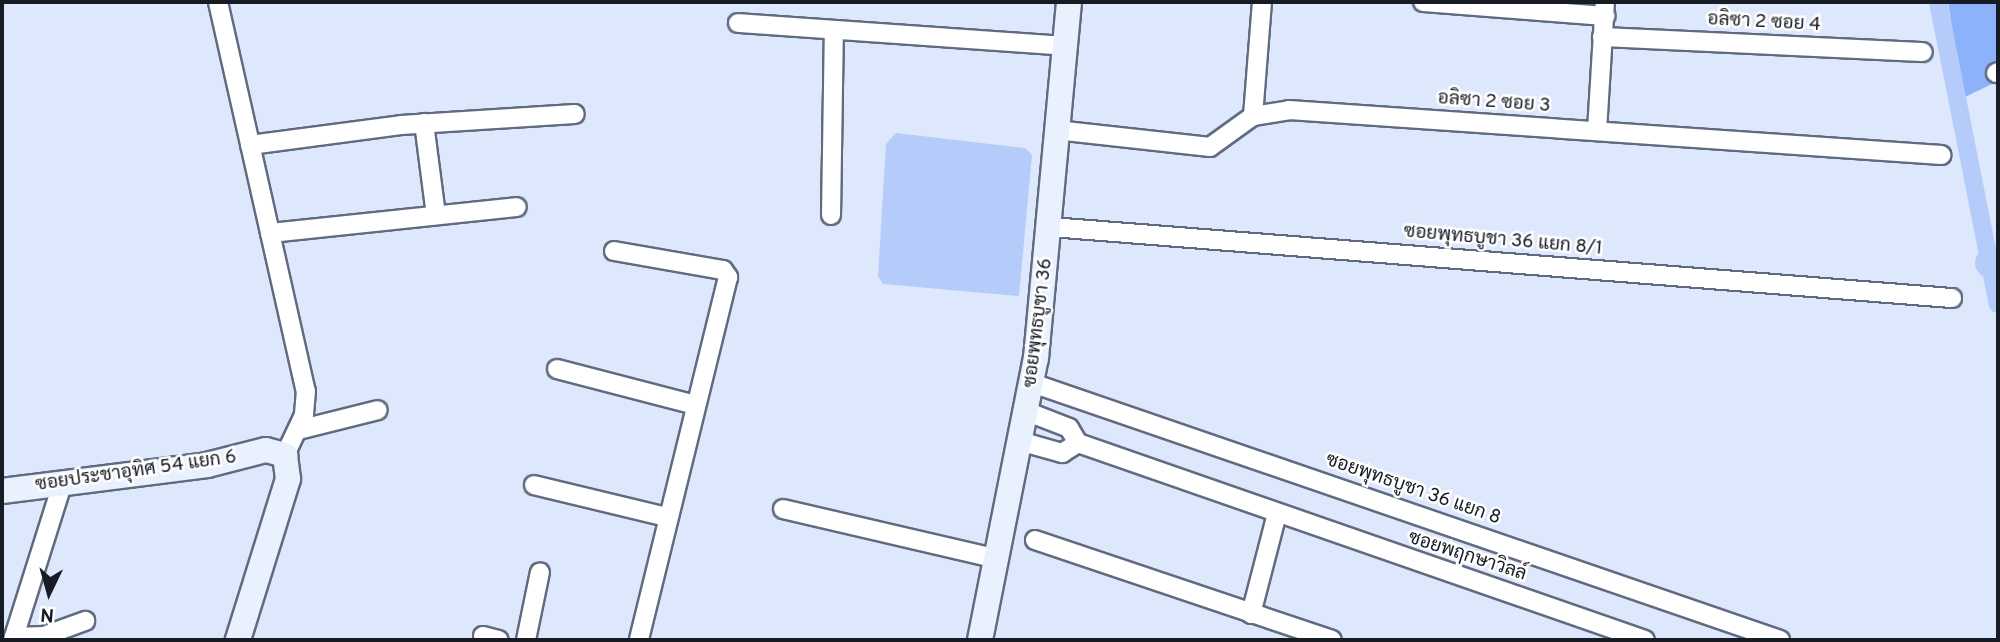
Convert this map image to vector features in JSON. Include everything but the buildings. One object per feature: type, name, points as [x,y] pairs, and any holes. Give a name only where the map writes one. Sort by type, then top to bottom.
[{"type":"street","points":[[218,2],[306,391],[298,430],[285,455],[288,479],[238,640]]},
{"type":"street","name":"ซอยพุทธบูชา 36","points":[[980,640],[1028,412],[1051,227],[1056,130],[1069,2]]},
{"type":"street","points":[[1253,116],[1262,2]]},
{"type":"street","points":[[1423,2],[1605,9],[1597,131]]},
{"type":"street","points":[[738,23],[1063,46]]},
{"type":"street","points":[[831,215],[834,30]]},
{"type":"street","name":"อลิซา 2 ซอย 4","points":[[1602,37],[1923,52]]},
{"type":"street","name":"อลิซา 2 ซอย 3","points":[[1056,130],[1210,147],[1253,116],[1289,110],[1941,155]]},
{"type":"street","points":[[250,145],[424,123],[575,114]]},
{"type":"street","points":[[424,123],[436,215]]},
{"type":"street","points":[[270,233],[517,206]]},
{"type":"street","name":"ซอยพุทธบูชา 36 แยก 8/1","points":[[1051,227],[1952,298]]},
{"type":"street","points":[[614,251],[723,270],[728,277],[666,517],[639,640]]},
{"type":"street","points":[[557,369],[695,405]]},
{"type":"street","name":"ซอยพุทธบูชา 36 แยก 8","points":[[1032,383],[1780,640]]},
{"type":"street","points":[[298,430],[378,410]]},
{"type":"street","name":"ซอยพฤกษาวิลล์","points":[[1028,412],[1069,428],[1078,443],[1276,517],[1645,640]]},
{"type":"street","points":[[1023,442],[1062,453],[1078,443]]},
{"type":"street","name":"ซอยประชาอุทิศ 54 แยก 6","points":[[2,491],[207,465],[266,450],[285,455]]},
{"type":"street","points":[[62,485],[14,639],[44,636],[85,621]]},
{"type":"street","points":[[534,485],[666,517]]},
{"type":"street","points":[[783,509],[998,559]]},
{"type":"street","points":[[1251,614],[1276,517]]},
{"type":"street","points":[[1035,540],[1332,640]]},
{"type":"street","points":[[526,640],[540,572]]},
{"type":"shaded area","points":[[1948,2],[1998,2],[1998,81],[1963,98]]},
{"type":"shaded area","points":[[896,133],[1025,148],[1032,155],[1019,296],[883,284],[878,276],[886,144]]},
{"type":"waterway","points":[[1938,2],[1998,304]]},
{"type":"waterway","points":[[1990,263],[1998,262]]}]
